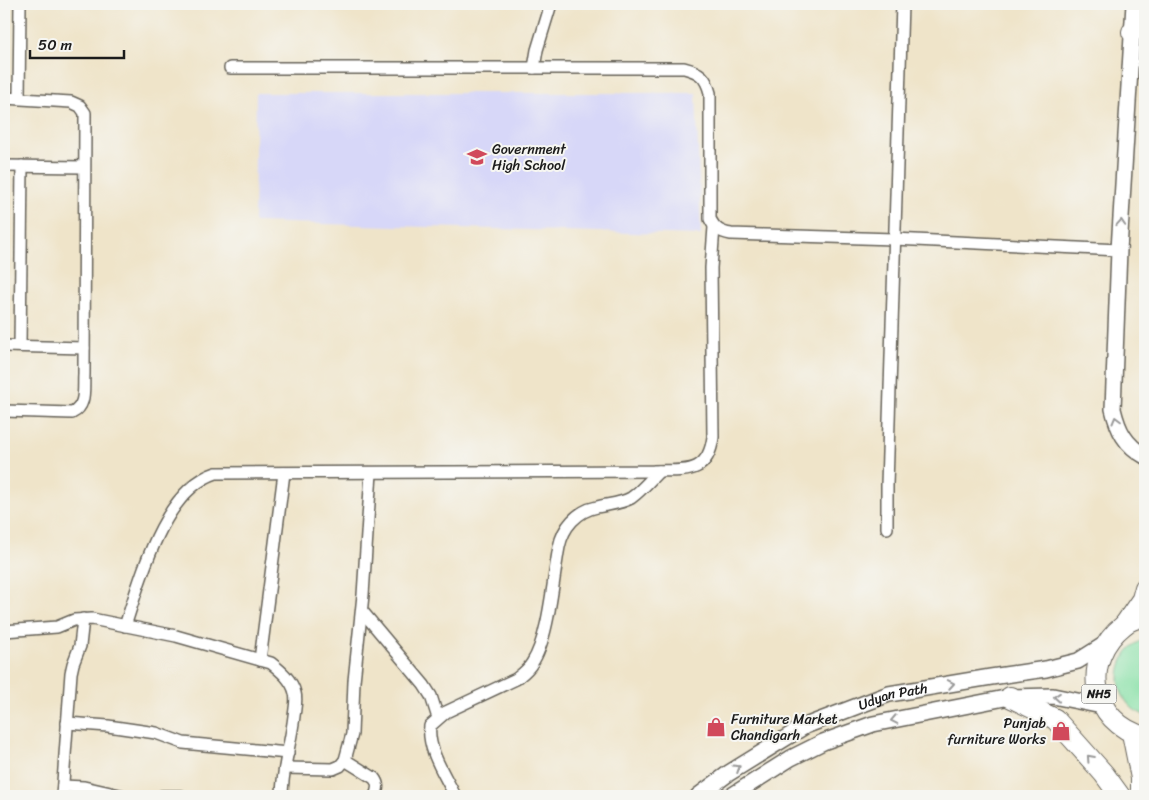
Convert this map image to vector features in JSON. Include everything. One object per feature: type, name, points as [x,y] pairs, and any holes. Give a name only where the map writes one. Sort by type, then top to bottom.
[{"type":"highway","name":"NH5","points":[[1141,796],[1139,735],[1111,717],[1102,706],[1098,693],[1097,664],[1105,644],[1125,624],[1142,599],[1145,588]]},
{"type":"highway","name":"NH5","points":[[1125,624],[1145,616]]},
{"type":"highway","points":[[1010,698],[1055,719],[1104,774],[1120,796]]},
{"type":"main road","points":[[1134,4],[1138,28],[1128,117],[1119,250],[1113,408],[1117,426],[1125,441],[1145,456]]},
{"type":"main road","name":"Udyan Path","points":[[698,796],[730,773],[805,726],[889,694],[1054,667],[1078,661],[1105,644]]},
{"type":"main road","name":"Udyan Path","points":[[731,796],[791,758],[823,742],[873,724],[1010,698],[1053,696],[1102,706]]},
{"type":"street","points":[[19,98],[20,4]]},
{"type":"street","points":[[534,68],[537,50],[551,4]]},
{"type":"street","points":[[887,528],[886,485],[902,4]]},
{"type":"street","points":[[230,68],[684,68],[702,75],[707,82],[710,93],[710,219],[714,227],[721,233],[894,238],[1119,250]]},
{"type":"street","points":[[4,98],[71,102],[76,103],[83,109],[84,167],[84,348],[82,405],[72,413],[4,411]]},
{"type":"street","points":[[4,166],[84,167]]},
{"type":"street","points":[[20,346],[22,166]]},
{"type":"street","points":[[125,626],[148,557],[172,512],[188,490],[199,480],[216,473],[659,471],[690,470],[699,467],[711,451],[713,437],[711,268],[714,227]]},
{"type":"street","points":[[4,346],[84,348]]},
{"type":"street","points":[[455,796],[431,746],[430,726],[446,712],[516,679],[526,672],[540,648],[559,546],[566,528],[588,510],[617,504],[631,498],[659,471]]},
{"type":"street","points":[[260,660],[284,473]]},
{"type":"street","points":[[285,768],[333,769],[340,766],[345,760],[352,734],[354,681],[362,611],[370,473]]},
{"type":"street","points":[[362,611],[424,685],[431,696],[438,718]]},
{"type":"street","points":[[83,619],[80,646],[71,673],[62,791],[84,787],[124,796]]},
{"type":"street","points":[[4,631],[57,627],[83,619],[92,619],[176,636],[271,663],[282,671],[295,692],[296,700],[282,796]]},
{"type":"street","points":[[67,723],[108,726],[156,733],[183,742],[288,753]]},
{"type":"street","points":[[345,760],[377,781],[375,796]]},
{"type":"street","points":[[162,796],[181,796]]},
{"type":"shaded area","name":"Government High School","points":[[256,93],[696,93],[701,235],[254,222]]},
{"type":"green space","points":[[1145,639],[1145,716],[1133,709],[1125,700],[1119,680],[1123,660],[1128,651]]},
{"type":"place","name":"Government High School","points":[[477,157]]},
{"type":"place","name":"Furniture Market Chandigarh","points":[[716,727]]},
{"type":"place","name":"Punjab furniture Works","points":[[1061,731]]}]
